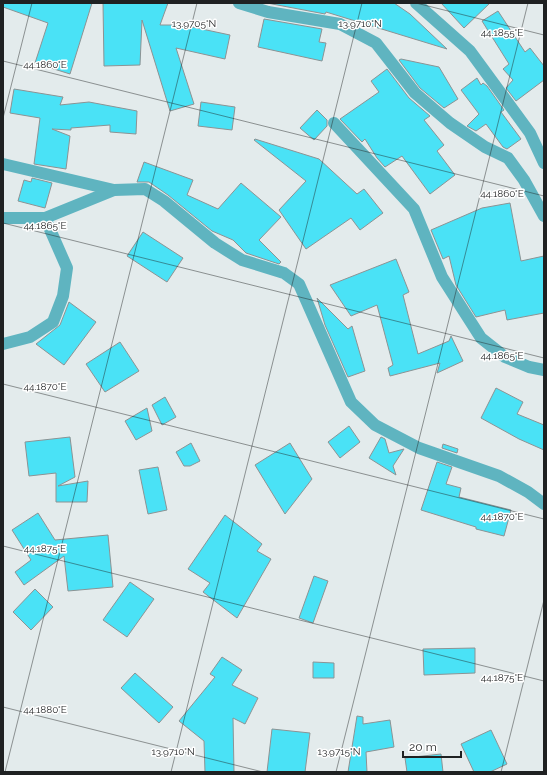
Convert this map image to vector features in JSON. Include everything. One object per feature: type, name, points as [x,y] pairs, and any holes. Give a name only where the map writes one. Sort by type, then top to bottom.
[{"type":"street","points":[[239,3],[268,12],[340,24],[376,43],[415,93],[450,123],[485,147],[508,158],[524,180],[544,216]]},
{"type":"street","points":[[416,3],[470,51],[530,133],[544,163]]},
{"type":"street","points":[[334,123],[414,209],[442,277],[481,338],[505,357],[529,367],[544,370]]},
{"type":"street","points":[[3,164],[114,190],[145,189],[164,201],[215,243],[242,260],[284,273],[299,284],[351,402],[375,425],[419,448],[499,476],[528,492],[544,504]]},
{"type":"street","points":[[3,218],[45,218],[114,190]]},
{"type":"street","points":[[3,344],[30,337],[53,322],[63,296],[67,268],[45,218]]},
{"type":"building","points":[[3,3],[92,3],[70,74],[35,63],[48,23],[3,7]]},
{"type":"building","points":[[103,3],[168,3],[160,25],[183,25],[230,35],[225,59],[176,48],[194,104],[170,111],[142,20],[140,65],[104,66]]},
{"type":"building","points":[[267,3],[394,3],[410,14],[447,49],[326,12],[325,14]]},
{"type":"building","points":[[441,3],[490,3],[464,28]]},
{"type":"building","points":[[498,11],[525,52],[530,48],[544,66],[544,80],[516,101],[506,88],[513,80],[503,69],[509,64],[482,21]]},
{"type":"building","points":[[264,19],[322,29],[319,42],[326,43],[322,61],[258,47]]},
{"type":"building","points":[[401,59],[439,67],[458,99],[444,108],[420,88],[399,60]]},
{"type":"building","points":[[387,69],[409,98],[430,116],[424,120],[444,145],[437,151],[455,175],[430,194],[402,156],[385,167],[377,158],[365,139],[362,142],[340,119],[379,92],[371,81]]},
{"type":"building","points":[[477,78],[481,85],[483,83],[487,86],[504,110],[501,112],[521,139],[507,149],[503,147],[486,124],[476,131],[467,126],[479,114],[461,90]]},
{"type":"building","points":[[14,89],[63,97],[60,105],[89,102],[137,111],[136,134],[110,132],[110,125],[71,128],[71,130],[52,129],[70,136],[66,169],[34,164],[40,118],[10,113]]},
{"type":"building","points":[[201,102],[235,107],[232,130],[198,126]]},
{"type":"building","points":[[317,110],[327,120],[327,126],[314,140],[300,128]]},
{"type":"building","points":[[255,139],[319,159],[357,194],[364,189],[383,213],[360,230],[351,218],[306,249],[279,210],[306,181],[254,140]]},
{"type":"building","points":[[144,162],[193,180],[187,195],[218,209],[241,183],[281,217],[259,240],[281,262],[279,264],[246,253],[233,240],[212,231],[168,195],[149,182],[137,182]]},
{"type":"building","points":[[32,178],[52,183],[45,208],[18,201],[24,180],[31,182]]},
{"type":"building","points":[[510,203],[521,261],[544,256],[544,313],[507,320],[505,310],[476,317],[456,285],[449,256],[443,259],[431,230],[482,208]]},
{"type":"building","points":[[143,232],[183,258],[167,282],[127,256]]},
{"type":"building","points":[[396,259],[409,292],[403,295],[418,354],[449,341],[451,336],[463,361],[437,373],[440,363],[390,376],[388,368],[393,365],[377,305],[351,316],[330,285]]},
{"type":"building","points":[[317,298],[348,329],[352,326],[365,371],[348,377],[325,325]]},
{"type":"building","points":[[69,302],[96,322],[64,365],[36,344],[60,325]]},
{"type":"building","points":[[120,342],[139,371],[105,392],[86,364]]},
{"type":"building","points":[[496,388],[523,402],[517,414],[544,425],[544,450],[519,439],[481,418]]},
{"type":"building","points":[[165,397],[176,417],[162,425],[152,405]]},
{"type":"building","points":[[147,408],[152,431],[136,440],[125,421]]},
{"type":"building","points":[[349,426],[360,442],[340,458],[328,442]]},
{"type":"building","points":[[70,437],[75,477],[58,486],[88,481],[87,502],[56,502],[56,473],[29,476],[25,442]]},
{"type":"building","points":[[381,437],[385,439],[389,453],[404,449],[393,466],[396,475],[369,458]]},
{"type":"building","points":[[191,443],[200,461],[190,466],[184,466],[176,452]]},
{"type":"building","points":[[290,443],[312,479],[285,514],[255,465]]},
{"type":"building","points":[[443,444],[458,449],[457,453],[442,448]]},
{"type":"building","points":[[437,462],[452,467],[446,484],[461,488],[459,497],[511,510],[504,536],[476,529],[476,527],[421,510]]},
{"type":"building","points":[[158,467],[167,510],[148,514],[139,470]]},
{"type":"building","points":[[38,513],[55,540],[108,535],[113,587],[68,591],[64,556],[24,585],[15,572],[31,560],[12,530]]},
{"type":"building","points":[[225,515],[262,544],[257,551],[271,559],[237,618],[203,592],[210,583],[188,569]]},
{"type":"building","points":[[314,576],[328,581],[313,623],[299,618]]},
{"type":"building","points":[[130,582],[154,599],[127,637],[103,620]]},
{"type":"building","points":[[35,589],[53,607],[31,630],[13,612]]},
{"type":"building","points":[[475,648],[475,673],[424,675],[423,649]]},
{"type":"building","points":[[222,657],[242,670],[232,685],[258,698],[245,724],[233,718],[234,772],[205,772],[204,741],[179,721],[215,677],[210,674]]},
{"type":"building","points":[[313,662],[334,663],[334,678],[313,678]]},
{"type":"building","points":[[135,673],[173,707],[159,723],[121,688]]},
{"type":"building","points":[[357,716],[363,717],[363,724],[390,720],[394,747],[366,752],[367,772],[348,772]]},
{"type":"building","points":[[272,729],[310,733],[305,772],[267,772]]},
{"type":"building","points":[[491,730],[507,764],[490,772],[474,772],[461,744]]},
{"type":"building","points":[[441,754],[443,772],[407,772],[405,758]]}]
